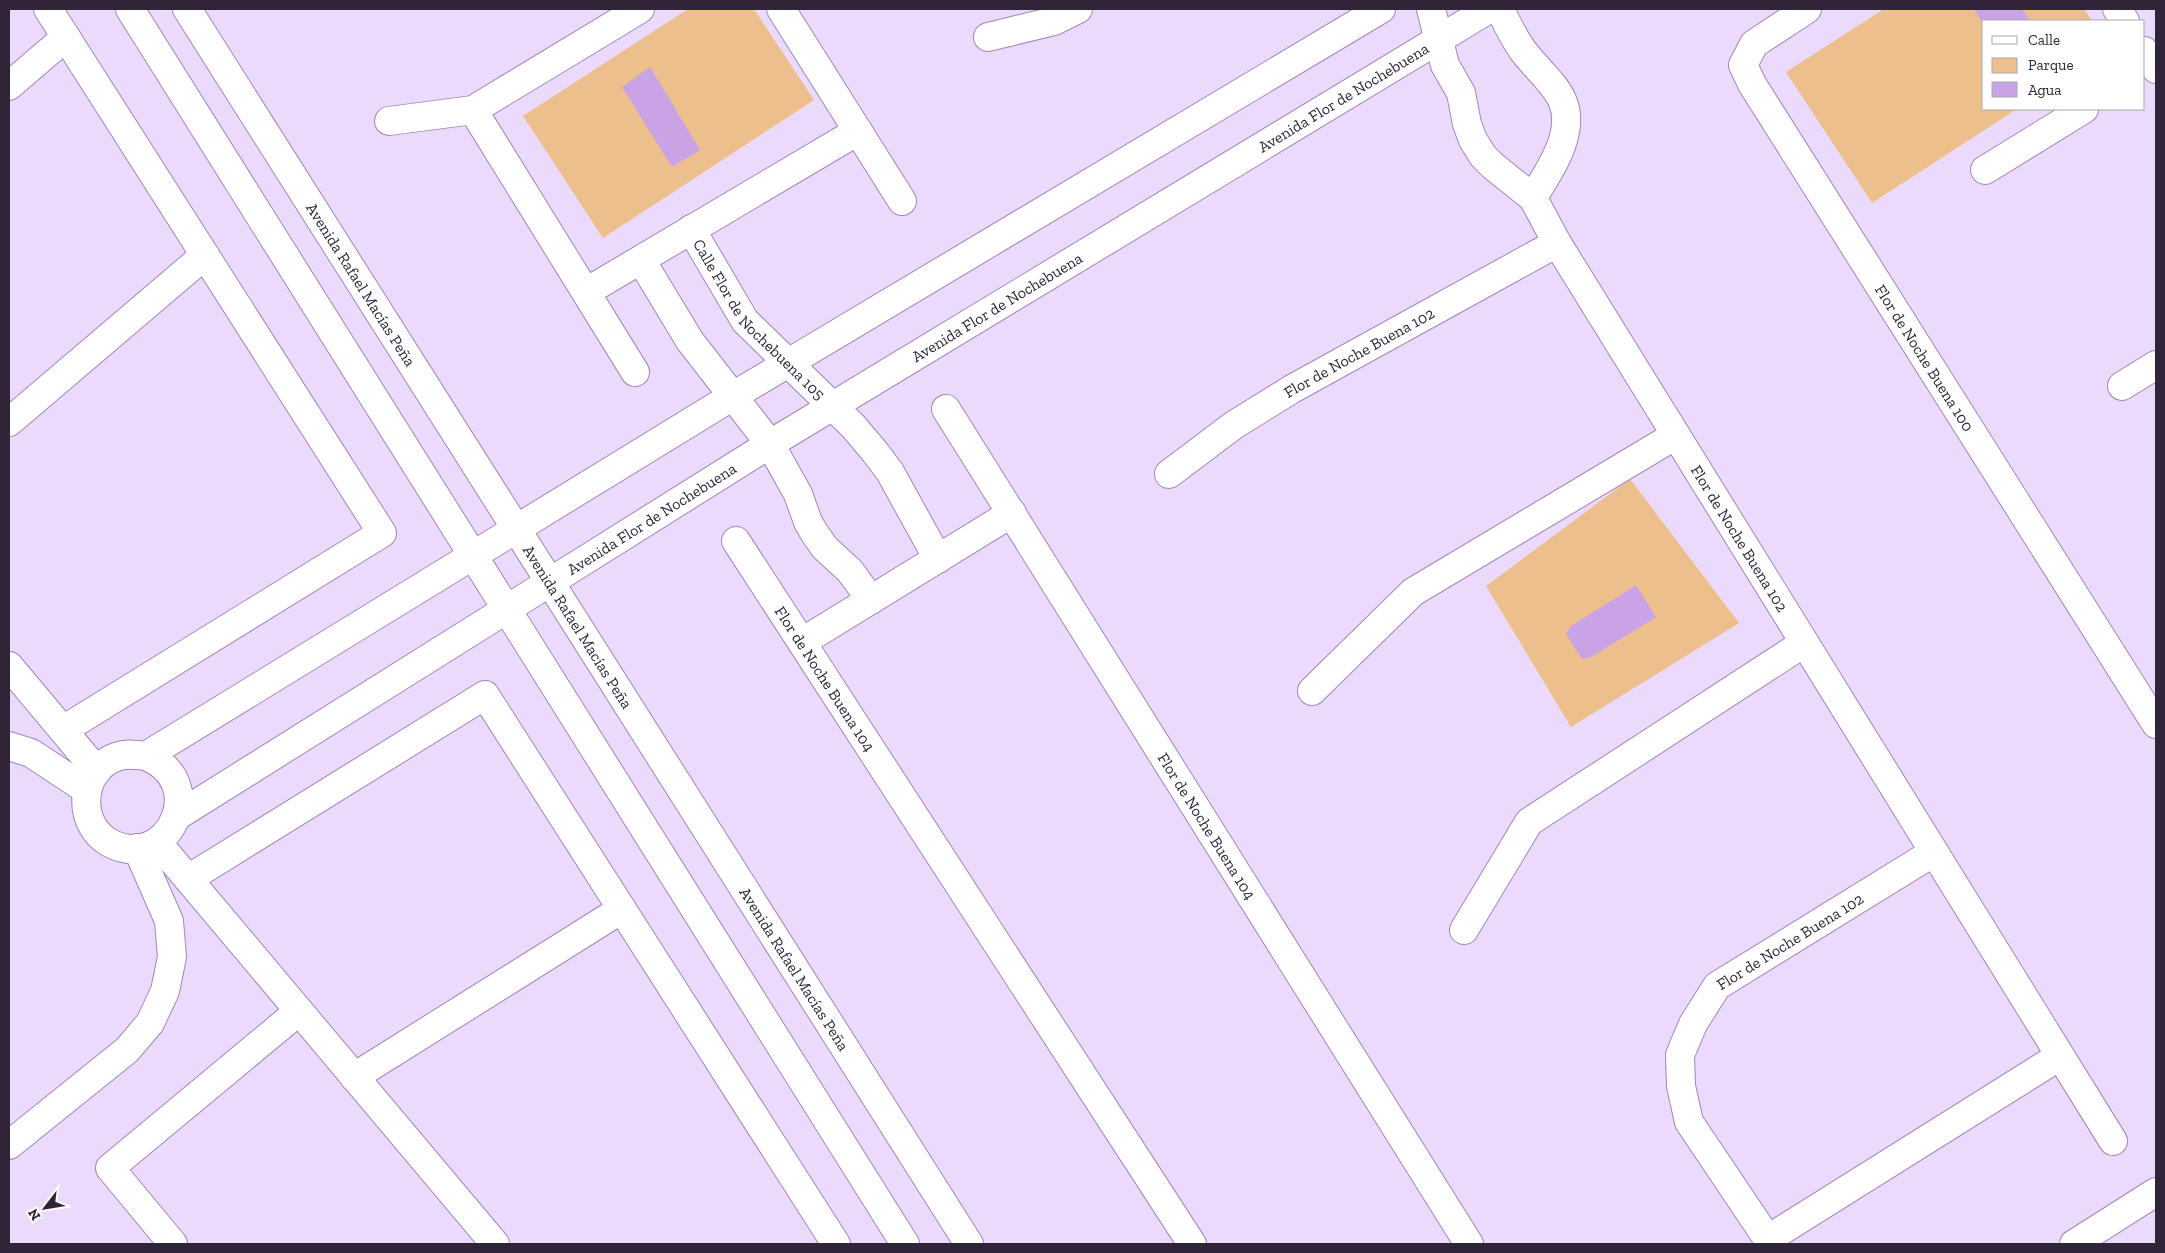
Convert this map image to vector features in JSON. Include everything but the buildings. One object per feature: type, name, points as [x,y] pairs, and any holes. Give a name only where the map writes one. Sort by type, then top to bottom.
[{"type":"street","points":[[48,9],[382,533],[63,730]]},
{"type":"street","points":[[130,9],[906,1244]]},
{"type":"street","name":"Avenida Rafael Macías Peña","points":[[187,9],[969,1244]]},
{"type":"street","points":[[389,121],[472,110],[640,9]]},
{"type":"street","points":[[781,9],[902,201]]},
{"type":"street","points":[[988,37],[1054,21],[1078,9]]},
{"type":"street","points":[[146,756],[733,396],[1381,9]]},
{"type":"street","points":[[1431,9],[1445,65],[1461,93],[1467,124],[1473,140],[1493,166],[1534,198],[1563,142],[1567,124],[1567,112],[1563,99],[1523,50],[1508,28],[1500,9]]},
{"type":"street","name":"Avenida Flor de Nochebuena","points":[[177,816],[770,444],[1489,9]]},
{"type":"street","name":"Flor de Noche Buena 100","points":[[1807,9],[1754,44],[1743,65],[1752,84],[2156,724]]},
{"type":"street","points":[[2116,9],[2124,20]]},
{"type":"street","points":[[9,86],[66,37]]},
{"type":"street","points":[[472,110],[635,372]]},
{"type":"street","points":[[1985,170],[2082,110]]},
{"type":"street","name":"Calle Flor de Nochebuena 105","points":[[586,292],[858,131]]},
{"type":"street","name":"Flor de Noche Buena 102","points":[[1534,198],[1557,243],[2113,1141]]},
{"type":"street","name":"Calle Flor de Nochebuena 105","points":[[691,230],[739,314],[853,426],[890,472],[938,558]]},
{"type":"street","name":"Flor de Noche Buena 102","points":[[1169,474],[1234,425],[1292,389],[1557,243]]},
{"type":"street","points":[[9,422],[205,256]]},
{"type":"street","points":[[641,260],[690,341],[770,444],[798,494],[808,522],[825,548],[850,571],[871,600]]},
{"type":"street","points":[[2122,386],[2156,365]]},
{"type":"street","name":"Flor de Noche Buena 104","points":[[946,409],[1469,1244]]},
{"type":"street","points":[[1312,691],[1414,592],[1676,435]]},
{"type":"street","points":[[802,642],[1012,513]]},
{"type":"street","name":"Flor de Noche Buena 104","points":[[736,541],[1192,1244]]},
{"type":"street","points":[[1464,930],[1529,822],[1804,643]]},
{"type":"street","points":[[9,666],[63,730],[92,781]]},
{"type":"street","points":[[188,879],[485,695],[836,1244]]},
{"type":"street","points":[[9,746],[32,753],[92,781]]},
{"type":"street","points":[[128,754],[146,756],[158,761],[169,771],[176,785],[179,801],[177,816],[169,832],[147,845],[126,848],[110,843],[97,832],[89,820],[86,805],[92,781],[102,765],[114,757],[128,754]]},
{"type":"street","points":[[147,845],[188,879],[495,1244]]},
{"type":"street","points":[[9,1145],[127,1050],[150,1023],[165,991],[172,957],[169,921],[147,845]]},
{"type":"street","name":"Flor de Noche Buena 102","points":[[1770,1241],[1689,1122],[1681,1086],[1680,1055],[1690,1032],[1717,986],[1934,852]]},
{"type":"street","points":[[354,1077],[622,909]]},
{"type":"street","points":[[173,1244],[110,1168],[299,1011]]},
{"type":"street","points":[[1770,1241],[2060,1056]]},
{"type":"street","points":[[2074,1244],[2156,1192]]},
{"type":"green space","points":[[688,9],[754,9],[814,100],[603,238],[523,116]]},
{"type":"green space","points":[[1884,9],[2084,9],[2091,20],[1982,20],[1982,110],[2015,110],[1872,203],[1786,72]]},
{"type":"green space","points":[[1630,479],[1739,623],[1571,727],[1486,586]]},
{"type":"water","points":[[1974,9],[2022,9],[2029,20],[1982,20],[1982,22]]},
{"type":"water","points":[[650,67],[700,150],[672,167],[622,87]]},
{"type":"water","points":[[1636,585],[1656,617],[1591,657],[1582,659],[1566,634],[1570,627]]}]
